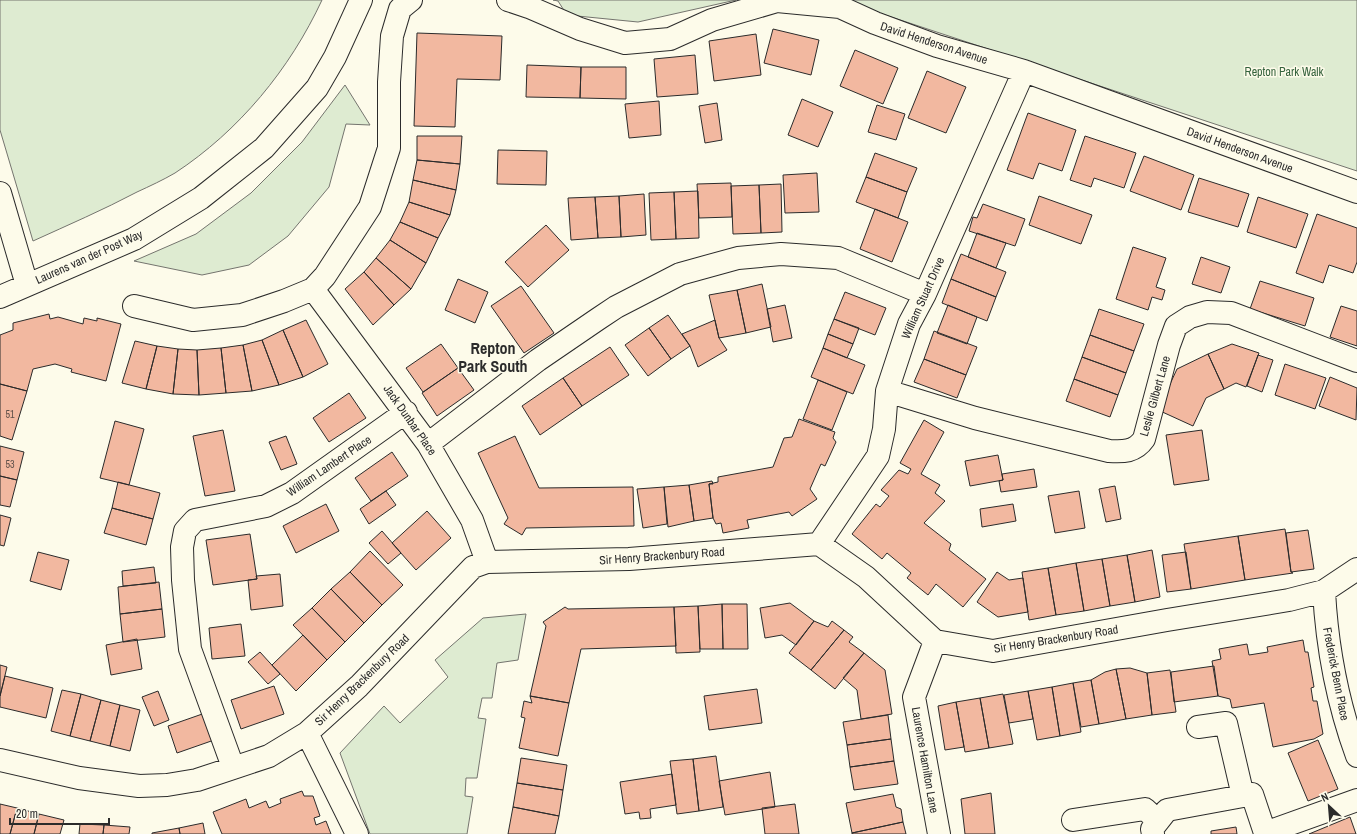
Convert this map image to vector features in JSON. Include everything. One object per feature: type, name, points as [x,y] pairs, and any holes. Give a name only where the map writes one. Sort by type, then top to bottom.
[{"type":"street","name":"Laurens van der Post Way","points":[[0,297],[134,239],[201,198],[264,148],[317,88],[335,57],[361,0]]},
{"type":"street","points":[[134,306],[193,320],[242,315],[284,301],[313,289],[325,276],[370,207],[389,148],[388,82],[392,36],[400,9],[411,0]]},
{"type":"street","name":"David Henderson Avenue","points":[[508,0],[529,7],[580,29],[625,43],[670,40],[712,20],[777,1],[840,7],[875,23],[938,46],[1024,71],[1357,192]]},
{"type":"street","name":"William Stuart Drive","points":[[819,544],[878,456],[884,429],[886,391],[909,324],[925,294],[1024,71]]},
{"type":"street","points":[[0,193],[27,285]]},
{"type":"street","points":[[428,444],[538,360],[592,323],[616,307],[680,274],[738,258],[774,255],[838,258],[925,294]]},
{"type":"street","name":"Jack Dunbar Place","points":[[313,289],[406,412],[428,444],[472,520],[487,562]]},
{"type":"street","name":"Leslie Gilbert Lane","points":[[886,391],[975,418],[1109,452],[1136,457],[1139,446],[1144,439],[1169,345],[1176,326],[1190,317],[1207,312],[1231,313],[1357,361]]},
{"type":"street","name":"William Lambert Place","points":[[233,767],[190,649],[183,580],[182,547],[184,531],[195,520],[266,506],[292,493],[406,412]]},
{"type":"street","points":[[819,544],[866,577],[935,641]]},
{"type":"street","name":"Sir Henry Brackenbury Road","points":[[0,760],[79,778],[139,786],[167,785],[197,780],[269,756],[307,733],[359,686],[473,567],[487,562],[629,559],[819,544]]},
{"type":"street","name":"Sir Henry Brackenbury Road","points":[[935,641],[993,651],[1289,600],[1324,591],[1357,569]]},
{"type":"street","name":"Frederick Benn Place","points":[[1324,591],[1326,626],[1345,723],[1357,756]]},
{"type":"street","name":"Laurence Hamilton Lane","points":[[935,641],[914,697],[939,834]]},
{"type":"street","points":[[1198,727],[1226,723],[1243,796]]},
{"type":"street","points":[[307,733],[357,834]]},
{"type":"street","points":[[1073,820],[1145,809],[1155,827],[1167,810],[1252,794],[1266,833],[1357,800]]},
{"type":"green space","points":[[0,0],[322,0],[295,50],[278,74],[241,118],[220,138],[170,176],[33,241],[0,130]]},
{"type":"green space","points":[[553,0],[736,0],[638,22],[567,15],[558,1]]},
{"type":"green space","name":"Repton Park Walk","points":[[802,0],[1357,0],[1357,171],[864,8]]},
{"type":"green space","points":[[345,85],[370,125],[346,124],[329,187],[288,236],[249,265],[202,275],[134,261],[196,234],[251,193],[302,142]]},
{"type":"green space","points":[[526,614],[518,660],[497,663],[492,698],[482,698],[478,718],[486,719],[477,778],[466,778],[465,796],[473,797],[467,834],[370,834],[340,753],[384,706],[400,723],[448,677],[435,660],[483,618]]},
{"type":"building","points":[[773,29],[819,40],[811,75],[764,63]]},
{"type":"building","points":[[417,33],[502,36],[500,80],[457,79],[455,127],[414,126]]},
{"type":"building","points":[[756,34],[761,75],[714,81],[709,41]]},
{"type":"building","points":[[855,50],[898,68],[883,104],[840,86]]},
{"type":"building","points":[[695,55],[698,94],[657,97],[654,59]]},
{"type":"building","points":[[527,65],[581,67],[580,98],[526,97]]},
{"type":"building","points":[[581,67],[626,67],[626,99],[580,98]]},
{"type":"building","points":[[927,71],[966,87],[946,133],[908,118]]},
{"type":"building","points":[[802,99],[833,112],[818,147],[788,135]]},
{"type":"building","points":[[659,101],[661,135],[629,138],[625,104]]},
{"type":"building","points":[[717,103],[722,140],[705,143],[699,106]]},
{"type":"building","points":[[877,105],[905,114],[896,140],[868,132]]},
{"type":"building","points":[[1028,113],[1076,130],[1062,171],[1039,163],[1033,179],[1007,170]]},
{"type":"building","points":[[417,136],[462,136],[460,164],[417,160]]},
{"type":"building","points":[[1085,136],[1136,153],[1124,188],[1094,178],[1091,187],[1070,180]]},
{"type":"building","points":[[498,150],[547,151],[546,185],[497,184]]},
{"type":"building","points":[[875,153],[917,168],[907,192],[866,177]]},
{"type":"building","points":[[1144,156],[1194,175],[1181,210],[1130,191]]},
{"type":"building","points":[[417,160],[460,164],[456,190],[413,180]]},
{"type":"building","points":[[817,173],[819,212],[785,213],[783,175]]},
{"type":"building","points":[[866,177],[907,192],[898,218],[856,202]]},
{"type":"building","points":[[1199,178],[1249,194],[1238,227],[1188,212]]},
{"type":"building","points":[[413,180],[456,190],[450,215],[409,202]]},
{"type":"building","points":[[731,183],[732,217],[699,218],[697,184]]},
{"type":"building","points":[[781,184],[782,232],[761,233],[759,185]]},
{"type":"building","points":[[759,185],[761,233],[733,234],[731,186]]},
{"type":"building","points":[[698,191],[699,238],[676,239],[674,192]]},
{"type":"building","points":[[674,192],[676,239],[651,240],[649,193]]},
{"type":"building","points":[[644,194],[646,235],[621,237],[619,196]]},
{"type":"building","points":[[619,196],[621,237],[598,238],[595,197]]},
{"type":"building","points":[[1039,196],[1092,215],[1081,244],[1029,225]]},
{"type":"building","points":[[595,197],[598,238],[571,240],[568,198]]},
{"type":"building","points":[[1258,197],[1308,214],[1296,248],[1247,232]]},
{"type":"building","points":[[409,202],[450,215],[438,238],[400,222]]},
{"type":"building","points":[[983,204],[1025,219],[1015,246],[969,231],[973,217],[977,218]]},
{"type":"building","points":[[875,209],[908,222],[892,262],[860,249]]},
{"type":"building","points":[[1317,214],[1357,228],[1357,262],[1353,273],[1329,265],[1323,283],[1296,273]]},
{"type":"building","points":[[400,222],[438,238],[426,263],[390,240]]},
{"type":"building","points":[[546,225],[569,250],[528,287],[505,262]]},
{"type":"building","points":[[977,233],[1006,243],[996,268],[968,257]]},
{"type":"building","points":[[390,240],[426,263],[411,289],[376,258]]},
{"type":"building","points":[[1133,247],[1166,258],[1156,287],[1165,290],[1162,300],[1152,297],[1148,310],[1116,299]]},
{"type":"building","points":[[961,254],[1006,272],[996,297],[951,279]]},
{"type":"building","points":[[1201,257],[1230,267],[1221,293],[1192,284]]},
{"type":"building","points":[[376,258],[411,289],[394,305],[364,272]]},
{"type":"building","points":[[364,272],[394,305],[373,325],[345,289]]},
{"type":"building","points":[[458,279],[488,292],[475,323],[445,310]]},
{"type":"building","points":[[951,279],[996,297],[987,321],[942,303]]},
{"type":"building","points":[[1260,281],[1314,298],[1305,326],[1250,309]]},
{"type":"building","points":[[762,284],[771,327],[746,333],[737,290]]},
{"type":"building","points":[[521,286],[554,333],[524,353],[491,306]]},
{"type":"building","points":[[737,290],[746,333],[719,338],[709,295]]},
{"type":"building","points":[[845,292],[886,308],[875,335],[834,319]]},
{"type":"building","points":[[785,305],[792,338],[773,342],[767,309]]},
{"type":"building","points":[[948,305],[977,317],[967,344],[937,333]]},
{"type":"building","points":[[1341,306],[1357,311],[1357,346],[1330,337]]},
{"type":"building","points":[[1099,309],[1144,324],[1134,351],[1090,335]]},
{"type":"building","points":[[49,314],[50,319],[58,317],[83,324],[84,318],[97,321],[97,318],[121,324],[106,381],[71,372],[72,369],[55,364],[33,369],[27,391],[0,384],[0,335],[13,330],[13,323]]},
{"type":"building","points":[[668,315],[690,346],[671,359],[649,328]]},
{"type":"building","points":[[834,319],[859,328],[853,344],[828,334]]},
{"type":"building","points":[[306,320],[328,364],[303,377],[283,330]]},
{"type":"building","points":[[715,320],[719,338],[727,350],[698,367],[690,346],[682,334]]},
{"type":"building","points":[[649,328],[671,359],[648,376],[625,345]]},
{"type":"building","points":[[283,330],[303,377],[279,385],[262,340]]},
{"type":"building","points":[[934,331],[977,347],[966,375],[924,359]]},
{"type":"building","points":[[828,334],[853,344],[847,358],[823,348]]},
{"type":"building","points":[[1090,335],[1134,351],[1126,373],[1082,357]]},
{"type":"building","points":[[262,340],[279,385],[252,391],[243,345]]},
{"type":"building","points":[[135,341],[157,346],[146,389],[122,383]]},
{"type":"building","points":[[441,344],[458,368],[423,392],[406,368]]},
{"type":"building","points":[[1232,344],[1259,353],[1246,387],[1236,383],[1224,389],[1208,354]]},
{"type":"building","points":[[243,345],[252,391],[226,393],[221,348]]},
{"type":"building","points":[[157,346],[178,349],[173,394],[146,389]]},
{"type":"building","points":[[610,347],[629,375],[582,406],[563,378]]},
{"type":"building","points":[[221,348],[226,393],[199,395],[197,350]]},
{"type":"building","points":[[823,348],[865,365],[853,394],[811,377]]},
{"type":"building","points":[[178,349],[197,350],[199,395],[173,394]]},
{"type":"building","points":[[1208,354],[1224,389],[1206,398],[1193,426],[1158,410],[1177,369]]},
{"type":"building","points":[[1258,355],[1273,360],[1262,392],[1247,386]]},
{"type":"building","points":[[1082,357],[1126,373],[1118,395],[1074,379]]},
{"type":"building","points":[[924,359],[966,375],[957,398],[914,382]]},
{"type":"building","points":[[1285,364],[1326,378],[1315,409],[1275,395]]},
{"type":"building","points":[[458,368],[474,390],[437,416],[422,393]]},
{"type":"building","points":[[1330,377],[1357,388],[1356,420],[1319,406]]},
{"type":"building","points":[[563,378],[582,406],[540,435],[522,406]]},
{"type":"building","points":[[1074,379],[1118,395],[1110,417],[1066,401]]},
{"type":"building","points":[[818,380],[847,392],[832,430],[803,419]]},
{"type":"building","points":[[0,384],[27,391],[12,440],[0,436]]},
{"type":"building","points":[[349,393],[366,418],[329,442],[313,418]]},
{"type":"building","points":[[799,419],[835,432],[833,438],[836,442],[825,466],[821,464],[810,489],[817,499],[792,516],[789,512],[747,520],[749,528],[723,533],[721,523],[716,524],[713,518],[709,484],[718,482],[718,477],[773,467],[784,438],[792,437]]},
{"type":"building","points":[[924,420],[944,432],[921,474],[940,485],[935,493],[945,501],[924,523],[951,544],[949,550],[986,579],[963,607],[936,584],[928,595],[907,578],[911,573],[887,553],[882,559],[852,534],[876,504],[880,507],[889,496],[881,490],[899,470],[908,474],[911,469],[900,463]]},
{"type":"building","points":[[115,421],[144,429],[129,485],[100,478]]},
{"type":"building","points":[[223,430],[235,491],[205,496],[193,436]]},
{"type":"building","points":[[1202,430],[1209,480],[1174,485],[1166,435]]},
{"type":"building","points":[[286,436],[297,464],[281,470],[269,442]]},
{"type":"building","points":[[515,436],[539,488],[633,487],[634,526],[526,528],[522,535],[504,524],[508,518],[478,453]]},
{"type":"building","points":[[0,446],[24,452],[17,480],[0,476]]},
{"type":"building","points":[[392,452],[408,476],[371,501],[355,478]]},
{"type":"building","points":[[998,455],[1003,480],[970,486],[965,461]]},
{"type":"building","points":[[1034,469],[1037,487],[1001,492],[999,481],[1003,480],[1002,474]]},
{"type":"building","points":[[0,476],[17,480],[10,507],[0,505]]},
{"type":"building","points":[[712,481],[713,484],[709,484],[713,518],[694,521],[689,485]]},
{"type":"building","points":[[118,482],[160,493],[153,519],[112,508]]},
{"type":"building","points":[[689,485],[694,521],[668,527],[664,487]]},
{"type":"building","points":[[1115,486],[1121,519],[1106,522],[1099,489]]},
{"type":"building","points":[[664,487],[667,524],[643,528],[637,489]]},
{"type":"building","points":[[386,491],[396,505],[369,524],[360,509]]},
{"type":"building","points":[[1079,491],[1085,528],[1055,533],[1048,496]]},
{"type":"building","points":[[326,504],[339,531],[296,553],[283,526]]},
{"type":"building","points":[[1013,504],[1016,521],[982,527],[980,509]]},
{"type":"building","points":[[112,508],[153,519],[146,545],[104,533]]},
{"type":"building","points":[[427,511],[451,538],[416,570],[392,543]]},
{"type":"building","points":[[0,515],[11,518],[4,546],[0,545]]},
{"type":"building","points":[[1285,529],[1291,572],[1293,573],[1245,580],[1238,536]]},
{"type":"building","points":[[1308,530],[1314,569],[1291,572],[1286,533]]},
{"type":"building","points":[[382,531],[401,553],[388,564],[369,543]]},
{"type":"building","points":[[250,534],[257,579],[213,585],[206,540]]},
{"type":"building","points":[[1238,536],[1245,580],[1191,589],[1184,544]]},
{"type":"building","points":[[1152,550],[1160,597],[1135,602],[1127,555]]},
{"type":"building","points":[[370,551],[403,585],[382,605],[350,572]]},
{"type":"building","points":[[38,552],[69,560],[61,590],[30,581]]},
{"type":"building","points":[[1186,552],[1191,589],[1167,592],[1162,555]]},
{"type":"building","points":[[1127,555],[1135,602],[1110,606],[1102,559]]},
{"type":"building","points":[[1102,559],[1110,606],[1084,611],[1076,563]]},
{"type":"building","points":[[1076,563],[1084,611],[1056,615],[1048,568]]},
{"type":"building","points":[[154,567],[156,583],[123,586],[122,571]]},
{"type":"building","points":[[1048,568],[1056,615],[1029,620],[1022,572]]},
{"type":"building","points":[[350,572],[382,605],[364,623],[331,589]]},
{"type":"building","points":[[997,572],[1009,580],[1023,578],[1028,612],[998,617],[977,602]]},
{"type":"building","points":[[280,574],[283,606],[251,610],[248,580],[257,579],[256,576]]},
{"type":"building","points":[[159,582],[162,609],[120,614],[118,587]]},
{"type":"building","points":[[331,589],[364,623],[345,642],[312,608]]},
{"type":"building","points":[[790,603],[814,621],[796,645],[782,635],[765,638],[760,608]]},
{"type":"building","points":[[722,604],[723,649],[700,649],[698,606]]},
{"type":"building","points":[[722,604],[747,604],[748,649],[723,649]]},
{"type":"building","points":[[698,606],[700,652],[676,653],[674,607]]},
{"type":"building","points":[[565,607],[568,609],[674,607],[676,646],[581,649],[569,703],[530,696],[546,626],[543,622]]},
{"type":"building","points":[[312,608],[345,642],[327,660],[293,625]]},
{"type":"building","points":[[162,609],[165,637],[123,642],[120,614]]},
{"type":"building","points":[[814,621],[828,627],[832,621],[844,630],[811,670],[789,653]]},
{"type":"building","points":[[241,624],[245,656],[212,659],[209,628]]},
{"type":"building","points":[[844,630],[853,637],[849,642],[864,653],[835,689],[811,670]]},
{"type":"building","points":[[303,635],[327,660],[296,691],[272,665]]},
{"type":"building","points":[[137,639],[142,669],[111,675],[106,645]]},
{"type":"building","points":[[1303,640],[1305,652],[1308,652],[1314,687],[1311,688],[1313,701],[1317,701],[1323,734],[1314,739],[1273,747],[1264,703],[1232,708],[1230,699],[1218,696],[1212,661],[1221,659],[1219,649],[1247,644],[1249,655],[1268,652],[1267,647]]},
{"type":"building","points":[[260,652],[280,674],[268,684],[248,662]]},
{"type":"building","points":[[864,653],[885,670],[892,714],[861,719],[857,690],[843,678]]},
{"type":"building","points":[[0,665],[7,667],[0,696]]},
{"type":"building","points":[[1214,666],[1218,696],[1174,702],[1171,672]]},
{"type":"building","points":[[1130,668],[1147,673],[1152,715],[1126,719],[1116,669]]},
{"type":"building","points":[[1116,669],[1126,719],[1099,724],[1091,680],[1105,672]]},
{"type":"building","points":[[1170,670],[1176,712],[1152,715],[1147,673]]},
{"type":"building","points":[[5,676],[53,688],[46,718],[0,707],[0,696]]},
{"type":"building","points":[[1091,680],[1099,724],[1081,727],[1073,683]]},
{"type":"building","points":[[1073,683],[1081,732],[1060,736],[1052,687]]},
{"type":"building","points":[[274,686],[284,714],[241,729],[231,700]]},
{"type":"building","points":[[1052,687],[1060,736],[1037,740],[1028,691]]},
{"type":"building","points":[[757,689],[762,723],[709,730],[704,696]]},
{"type":"building","points":[[62,690],[81,694],[70,736],[51,731]]},
{"type":"building","points":[[158,691],[169,720],[154,726],[142,697]]},
{"type":"building","points":[[1028,691],[1033,719],[1009,723],[1004,695]]},
{"type":"building","points":[[81,694],[101,700],[90,741],[70,736]]},
{"type":"building","points":[[1003,694],[1013,744],[989,748],[980,698]]},
{"type":"building","points":[[530,696],[569,703],[558,756],[519,748],[525,718],[521,717],[524,701],[532,703]]},
{"type":"building","points":[[980,698],[989,748],[965,752],[956,702]]},
{"type":"building","points":[[101,700],[120,705],[110,746],[90,741]]},
{"type":"building","points":[[956,702],[964,747],[945,750],[938,706]]},
{"type":"building","points":[[120,705],[140,710],[130,751],[110,746]]},
{"type":"building","points":[[208,712],[217,739],[177,753],[168,726]]},
{"type":"building","points":[[888,715],[891,739],[847,745],[843,722]]},
{"type":"building","points":[[891,739],[894,761],[850,767],[847,745]]},
{"type":"building","points":[[1318,740],[1338,789],[1308,801],[1288,753]]},
{"type":"building","points":[[716,756],[723,807],[699,811],[693,759]]},
{"type":"building","points":[[521,758],[567,765],[563,790],[517,783]]},
{"type":"building","points":[[693,759],[699,811],[677,814],[670,761]]},
{"type":"building","points":[[894,761],[898,784],[854,790],[850,767]]},
{"type":"building","points":[[770,772],[775,807],[725,815],[719,781]]},
{"type":"building","points":[[672,774],[676,805],[650,809],[651,818],[640,819],[639,812],[625,814],[620,782]]},
{"type":"building","points":[[517,783],[563,790],[559,816],[513,807]]},
{"type":"building","points":[[302,791],[304,796],[313,796],[320,816],[314,818],[316,825],[326,821],[331,834],[222,834],[213,812],[246,799],[249,808],[266,801],[269,808],[281,803],[280,799]]},
{"type":"building","points":[[991,793],[995,834],[965,834],[961,799]]},
{"type":"building","points":[[893,794],[896,807],[901,809],[903,822],[852,833],[846,803]]},
{"type":"building","points":[[0,804],[17,808],[10,834],[0,834]]},
{"type":"building","points":[[795,804],[799,834],[765,834],[762,808]]},
{"type":"building","points":[[513,807],[559,816],[555,834],[508,834]]},
{"type":"building","points":[[17,808],[39,814],[34,834],[10,834]]},
{"type":"building","points":[[39,814],[64,820],[60,834],[34,834]]},
{"type":"building","points":[[1350,817],[1356,834],[1309,834]]},
{"type":"building","points":[[903,822],[906,834],[852,834],[852,833]]},
{"type":"building","points":[[203,823],[205,834],[180,834],[179,828]]},
{"type":"building","points":[[80,824],[104,825],[103,834],[79,834]]},
{"type":"building","points":[[104,825],[130,827],[129,834],[103,834]]},
{"type":"building","points":[[1236,827],[1237,834],[1211,834],[1211,831]]},
{"type":"building","points":[[179,828],[180,834],[152,834],[152,833]]},
{"type":"district","name":"Repton Park South","points":[[493,357]]}]
